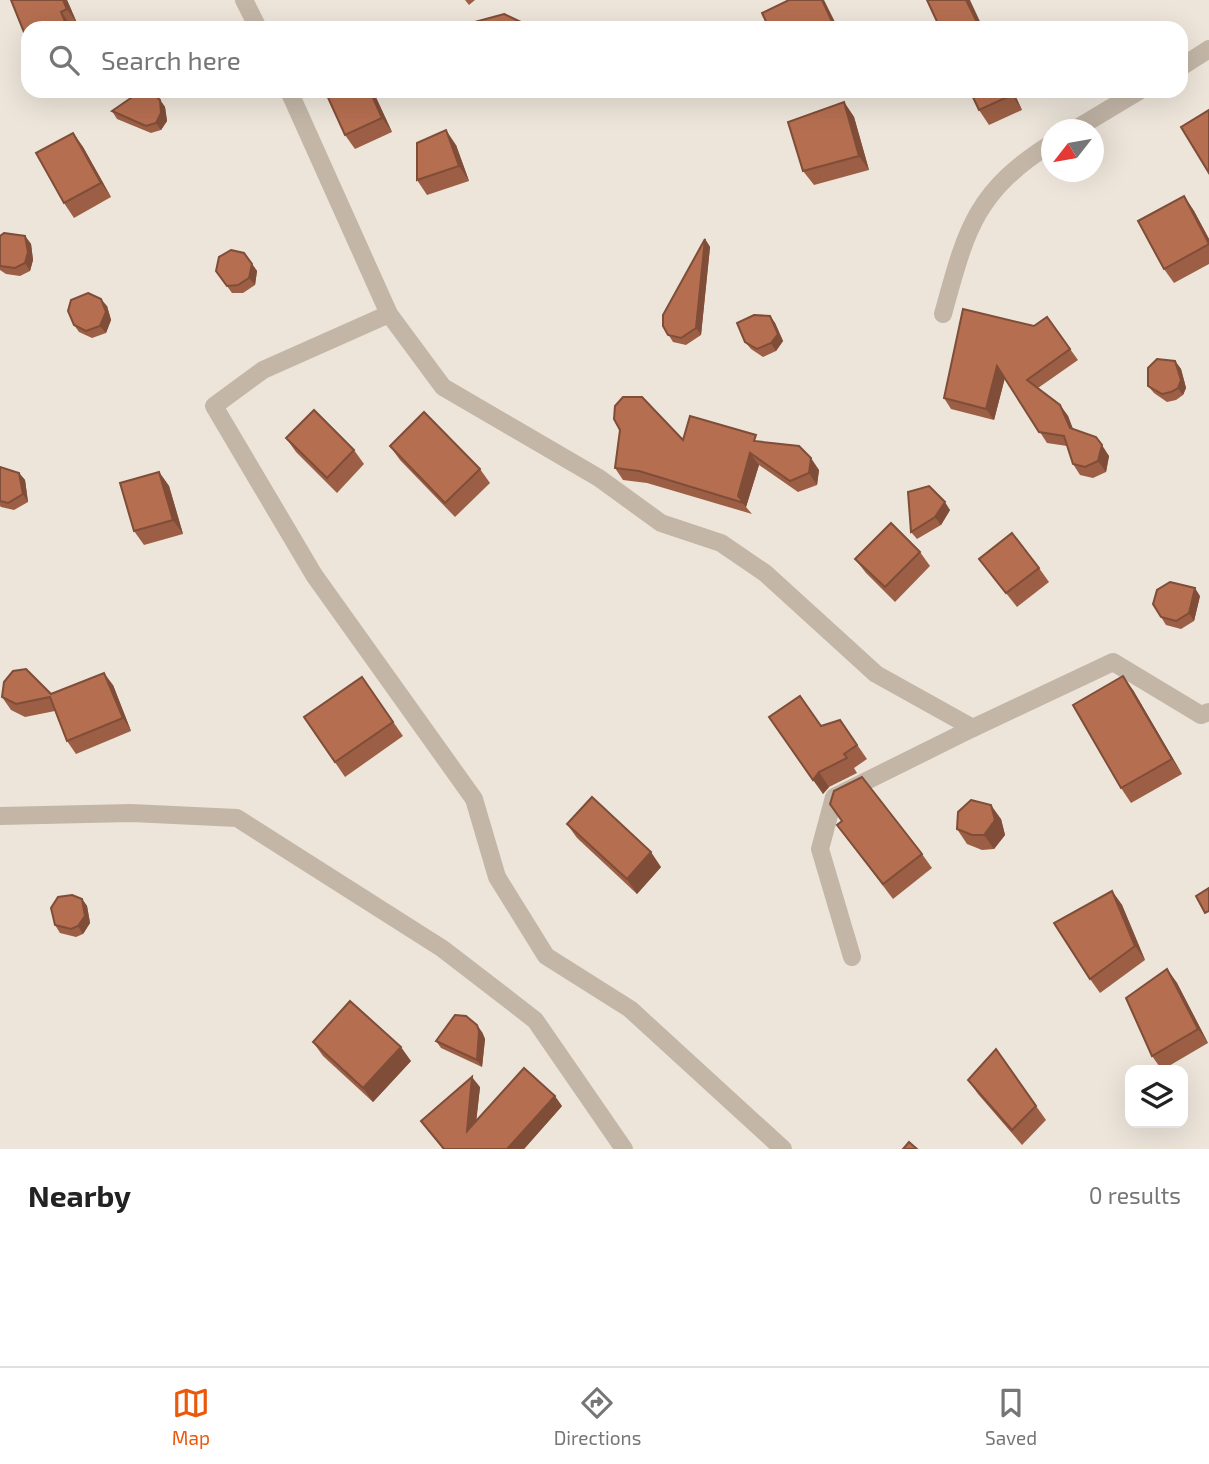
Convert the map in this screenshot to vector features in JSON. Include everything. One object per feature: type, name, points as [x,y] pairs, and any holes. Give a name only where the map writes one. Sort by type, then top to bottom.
[{"type":"street","points":[[244,0],[254,21]]},
{"type":"street","points":[[1188,62],[1209,49]]},
{"type":"street","points":[[292,98],[389,314],[443,387],[599,478],[662,523],[721,543],[765,573],[876,674],[973,728]]},
{"type":"street","points":[[1092,119],[1127,98]]},
{"type":"street","points":[[943,314],[964,236],[986,198],[1025,160],[1041,150]]},
{"type":"street","points":[[389,314],[263,370],[214,406],[314,575],[474,799],[497,877],[546,956],[630,1009],[783,1149]]},
{"type":"street","points":[[852,957],[820,849],[834,797],[1113,662],[1201,715],[1209,712]]},
{"type":"street","points":[[0,816],[131,813],[237,818],[443,949],[536,1020],[624,1149]]},
{"type":"building","points":[[11,0],[63,0],[67,9],[61,12],[65,21],[21,21],[21,25]]},
{"type":"building","points":[[789,0],[822,0],[832,21],[766,21],[762,13]]},
{"type":"building","points":[[927,0],[966,0],[976,21],[937,21]]},
{"type":"building","points":[[504,14],[519,21],[478,21]]},
{"type":"building","points":[[131,98],[160,100],[161,113],[156,123],[146,126],[112,111]]},
{"type":"building","points":[[328,98],[373,98],[382,118],[345,135]]},
{"type":"building","points":[[973,98],[1005,98],[979,110]]},
{"type":"building","points":[[844,102],[859,156],[803,171],[788,122]]},
{"type":"building","points":[[1209,110],[1209,173],[1181,127]]},
{"type":"building","points":[[446,130],[459,166],[417,180],[417,143]]},
{"type":"building","points":[[73,133],[101,183],[64,203],[36,153]]},
{"type":"building","points":[[1184,196],[1209,244],[1164,269],[1138,221]]},
{"type":"building","points":[[4,233],[25,236],[28,252],[25,263],[15,268],[0,266],[0,236]]},
{"type":"building","points":[[705,239],[696,328],[681,338],[668,335],[663,326],[663,315]]},
{"type":"building","points":[[231,250],[244,253],[252,264],[249,278],[238,285],[227,286],[216,271],[219,257]]},
{"type":"building","points":[[88,293],[101,299],[106,312],[100,326],[86,331],[74,325],[68,311],[71,300]]},
{"type":"building","points":[[963,309],[1034,326],[1047,317],[1070,349],[1027,380],[1060,405],[1070,428],[1096,437],[1102,445],[1098,461],[1085,467],[1073,464],[1064,436],[1039,432],[997,366],[986,409],[944,398]]},
{"type":"building","points":[[754,315],[770,316],[778,334],[771,343],[757,349],[745,342],[737,323]]},
{"type":"building","points":[[1157,359],[1175,361],[1181,380],[1178,388],[1171,392],[1162,394],[1148,386],[1148,368]]},
{"type":"building","points":[[623,397],[642,397],[683,440],[690,416],[756,435],[754,441],[799,446],[811,458],[809,473],[790,481],[750,453],[738,496],[744,503],[639,471],[615,468],[620,430],[614,419],[615,406]]},
{"type":"building","points":[[314,410],[354,450],[327,478],[286,438]]},
{"type":"building","points":[[424,412],[480,469],[445,503],[390,446]]},
{"type":"building","points":[[0,467],[19,473],[23,494],[8,503],[0,501]]},
{"type":"building","points":[[159,472],[173,520],[134,531],[120,483]]},
{"type":"building","points":[[929,486],[945,502],[935,517],[911,532],[908,492]]},
{"type":"building","points":[[891,523],[920,552],[885,587],[855,559]]},
{"type":"building","points":[[1012,533],[1039,568],[1006,593],[979,559]]},
{"type":"building","points":[[1170,582],[1195,588],[1189,613],[1176,621],[1161,617],[1153,604],[1157,590]]},
{"type":"building","points":[[26,669],[51,694],[104,673],[123,718],[67,741],[50,697],[16,704],[2,697],[4,682],[13,671]]},
{"type":"building","points":[[1123,676],[1172,759],[1121,788],[1073,705]]},
{"type":"building","points":[[362,677],[393,722],[335,762],[304,717]]},
{"type":"building","points":[[800,696],[821,726],[840,720],[857,745],[844,754],[847,758],[819,772],[813,780],[769,717]]},
{"type":"building","points":[[862,777],[922,854],[883,884],[837,825],[842,821],[830,804],[834,791]]},
{"type":"building","points":[[592,797],[651,852],[627,879],[567,824]]},
{"type":"building","points":[[971,800],[991,805],[995,820],[984,835],[972,835],[957,829],[958,812]]},
{"type":"building","points":[[1209,888],[1209,911],[1205,913],[1196,896]]},
{"type":"building","points":[[1112,891],[1135,946],[1090,979],[1054,923]]},
{"type":"building","points":[[72,895],[82,899],[85,916],[78,926],[71,929],[55,925],[51,908],[58,897]]},
{"type":"building","points":[[1167,969],[1198,1029],[1152,1056],[1126,998]]},
{"type":"building","points":[[350,1001],[401,1047],[363,1088],[313,1042]]},
{"type":"building","points":[[455,1015],[466,1016],[477,1025],[477,1060],[436,1041]]},
{"type":"building","points":[[996,1049],[1036,1106],[1012,1130],[968,1080]]},
{"type":"building","points":[[524,1068],[555,1096],[507,1149],[444,1149],[421,1121],[472,1077],[467,1131]]},
{"type":"building","points":[[909,1142],[917,1149],[903,1149]]}]
